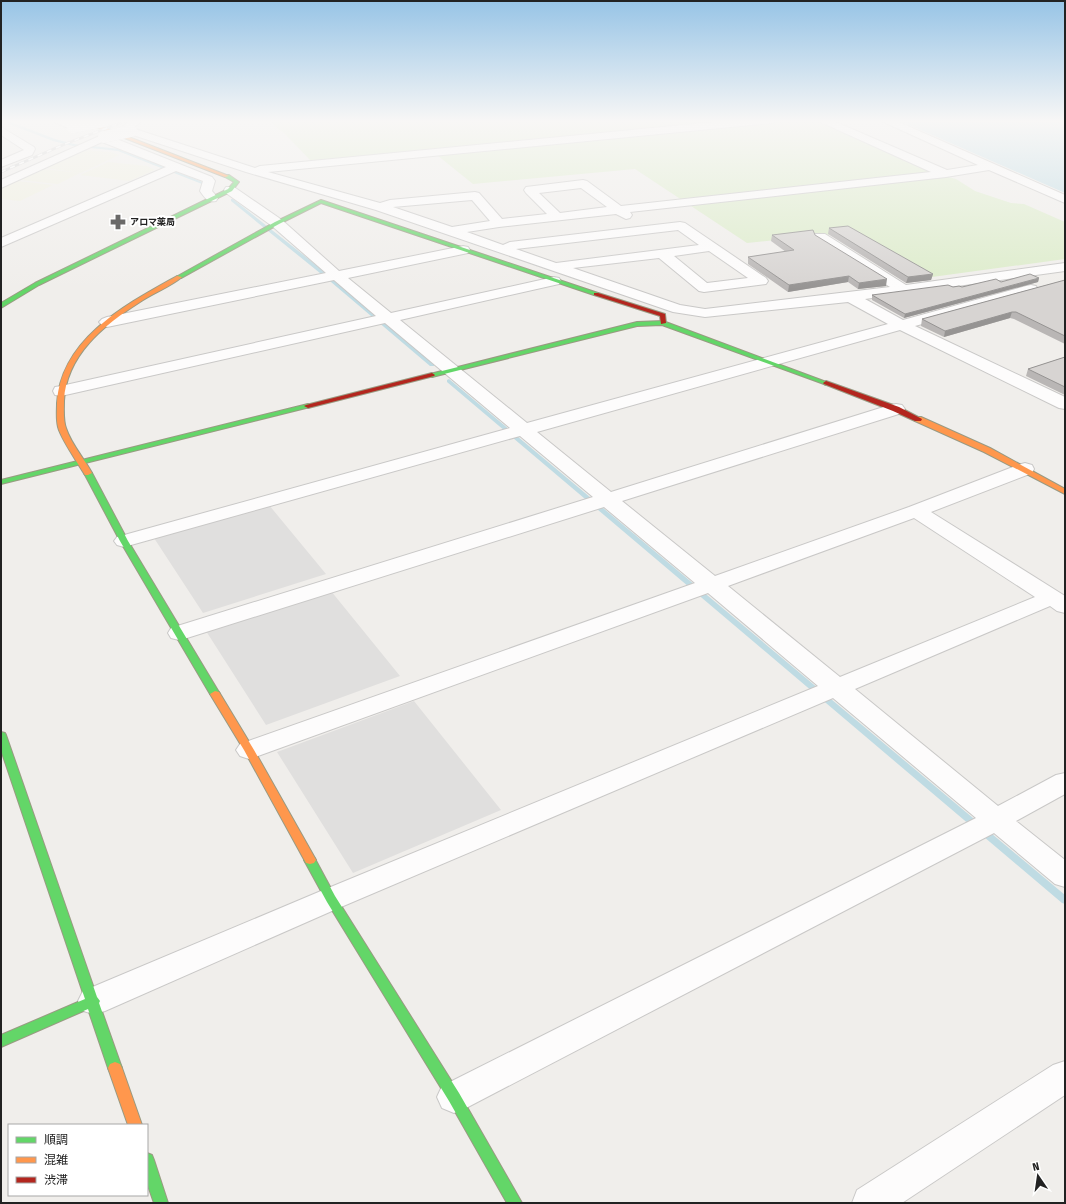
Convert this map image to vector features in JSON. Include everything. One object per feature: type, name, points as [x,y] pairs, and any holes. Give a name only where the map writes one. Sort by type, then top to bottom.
[{"type":"street","points":[[1,184],[18,176]]},
{"type":"street","points":[[1,243],[155,176]]},
{"type":"street","points":[[195,176],[222,188],[382,320],[451,370],[515,432],[985,825],[1065,876]]},
{"type":"street","points":[[196,176],[208,179],[209,181],[206,191],[222,188]]},
{"type":"street","points":[[1,306],[37,284],[222,188],[240,176]]},
{"type":"street","points":[[272,176],[380,207],[503,249],[555,274],[663,319],[770,362],[896,409],[987,450],[1025,469],[1065,492]]},
{"type":"street","points":[[452,232],[462,228],[499,223],[620,211],[927,176]]},
{"type":"street","points":[[1014,176],[1065,199]]},
{"type":"street","points":[[557,217],[530,190],[583,184],[646,230]]},
{"type":"street","points":[[380,207],[390,204],[475,196],[499,223]]},
{"type":"street","points":[[515,1203],[454,1097],[331,899],[249,750],[124,541],[83,462],[62,429],[59,398],[65,375],[75,355],[107,322],[139,299],[270,227],[321,201],[463,250],[555,274],[678,309],[705,313],[850,297],[1065,267]]},
{"type":"street","points":[[503,249],[510,246],[680,226],[761,281],[704,288],[662,253]]},
{"type":"street","points":[[820,237],[903,289]]},
{"type":"street","points":[[61,391],[382,320],[555,274],[662,253],[712,247]]},
{"type":"street","points":[[107,322],[463,250]]},
{"type":"street","points":[[124,541],[1043,286]]},
{"type":"street","points":[[850,297],[901,325],[1065,404]]},
{"type":"street","points":[[1,482],[637,324],[663,319],[678,309]]},
{"type":"street","points":[[1007,375],[1029,368]]},
{"type":"street","points":[[179,633],[896,409]]},
{"type":"street","points":[[249,750],[916,511],[1025,469]]},
{"type":"street","points":[[916,511],[1058,602]]},
{"type":"street","points":[[1,1041],[331,899],[826,692],[1058,602]]},
{"type":"street","points":[[1,735],[94,1001],[135,1124]]},
{"type":"street","points":[[454,1097],[985,825],[1065,782]]},
{"type":"street","points":[[870,1203],[1065,1076]]},
{"type":"street","points":[[148,1163],[161,1203]]},
{"type":"green space","points":[[28,176],[74,176],[58,184],[20,180]]},
{"type":"green space","points":[[90,176],[140,176],[129,181]]},
{"type":"green space","points":[[463,176],[557,176],[473,184]]},
{"type":"green space","points":[[646,176],[945,176],[956,179],[975,191],[1011,203],[1024,204],[1065,222],[1065,259],[932,277],[854,232],[747,243]]},
{"type":"green space","points":[[17,181],[53,185],[20,201],[1,199],[1,188]]},
{"type":"shaded area","points":[[269,505],[326,574],[203,613],[154,538]]},
{"type":"shaded area","points":[[331,591],[400,676],[266,725],[206,631]]},
{"type":"shaded area","points":[[414,701],[501,810],[353,873],[277,752]]},
{"type":"water","points":[[1027,176],[1065,176],[1065,193]]},
{"type":"building","points":[[848,226],[933,274],[908,277],[829,228]]},
{"type":"building","points":[[813,230],[815,235],[887,279],[859,283],[849,276],[789,285],[748,257],[794,250],[772,235]]},
{"type":"building","points":[[1030,274],[1039,278],[905,314],[872,295],[948,285],[953,287],[962,287],[996,279],[1001,282]]},
{"type":"building","points":[[1065,280],[1065,336],[1016,312],[945,331],[922,319]]},
{"type":"building","points":[[1065,357],[1065,387],[1028,369]]},
{"type":"waterway","points":[[186,176],[203,183]]},
{"type":"waterway","points":[[232,200],[333,281],[432,365]]},
{"type":"waterway","points":[[449,381],[1065,900]]},
{"type":"traffic: fast","points":[[1,306],[37,284],[230,190],[237,182],[227,176]]},
{"type":"traffic: fast","points":[[179,277],[277,223],[321,201],[596,294]]},
{"type":"traffic: fast","points":[[432,375],[637,324],[663,323],[826,383]]},
{"type":"traffic: fast","points":[[1,482],[308,406]]},
{"type":"traffic: fast","points":[[88,473],[124,541],[215,694]]},
{"type":"traffic: fast","points":[[1,735],[115,1068]]},
{"type":"traffic: fast","points":[[310,860],[331,899],[454,1097],[515,1203]]},
{"type":"traffic: fast","points":[[1,1041],[94,1001]]},
{"type":"traffic: fast","points":[[148,1163],[161,1203]]},
{"type":"traffic: slow","points":[[88,473],[62,428],[60,413],[61,389],[69,367],[82,347],[98,330],[117,314],[138,300],[179,277]]},
{"type":"traffic: slow","points":[[918,419],[987,450],[1065,492]]},
{"type":"traffic: slow","points":[[215,694],[249,750],[310,860]]},
{"type":"traffic: slow","points":[[115,1068],[135,1124]]},
{"type":"traffic: jam","points":[[596,294],[663,315],[663,323]]},
{"type":"traffic: jam","points":[[308,406],[432,375]]},
{"type":"traffic: jam","points":[[826,383],[896,409],[918,419]]},
{"type":"place","name":"アロマ薬局","points":[[118,222]]}]
